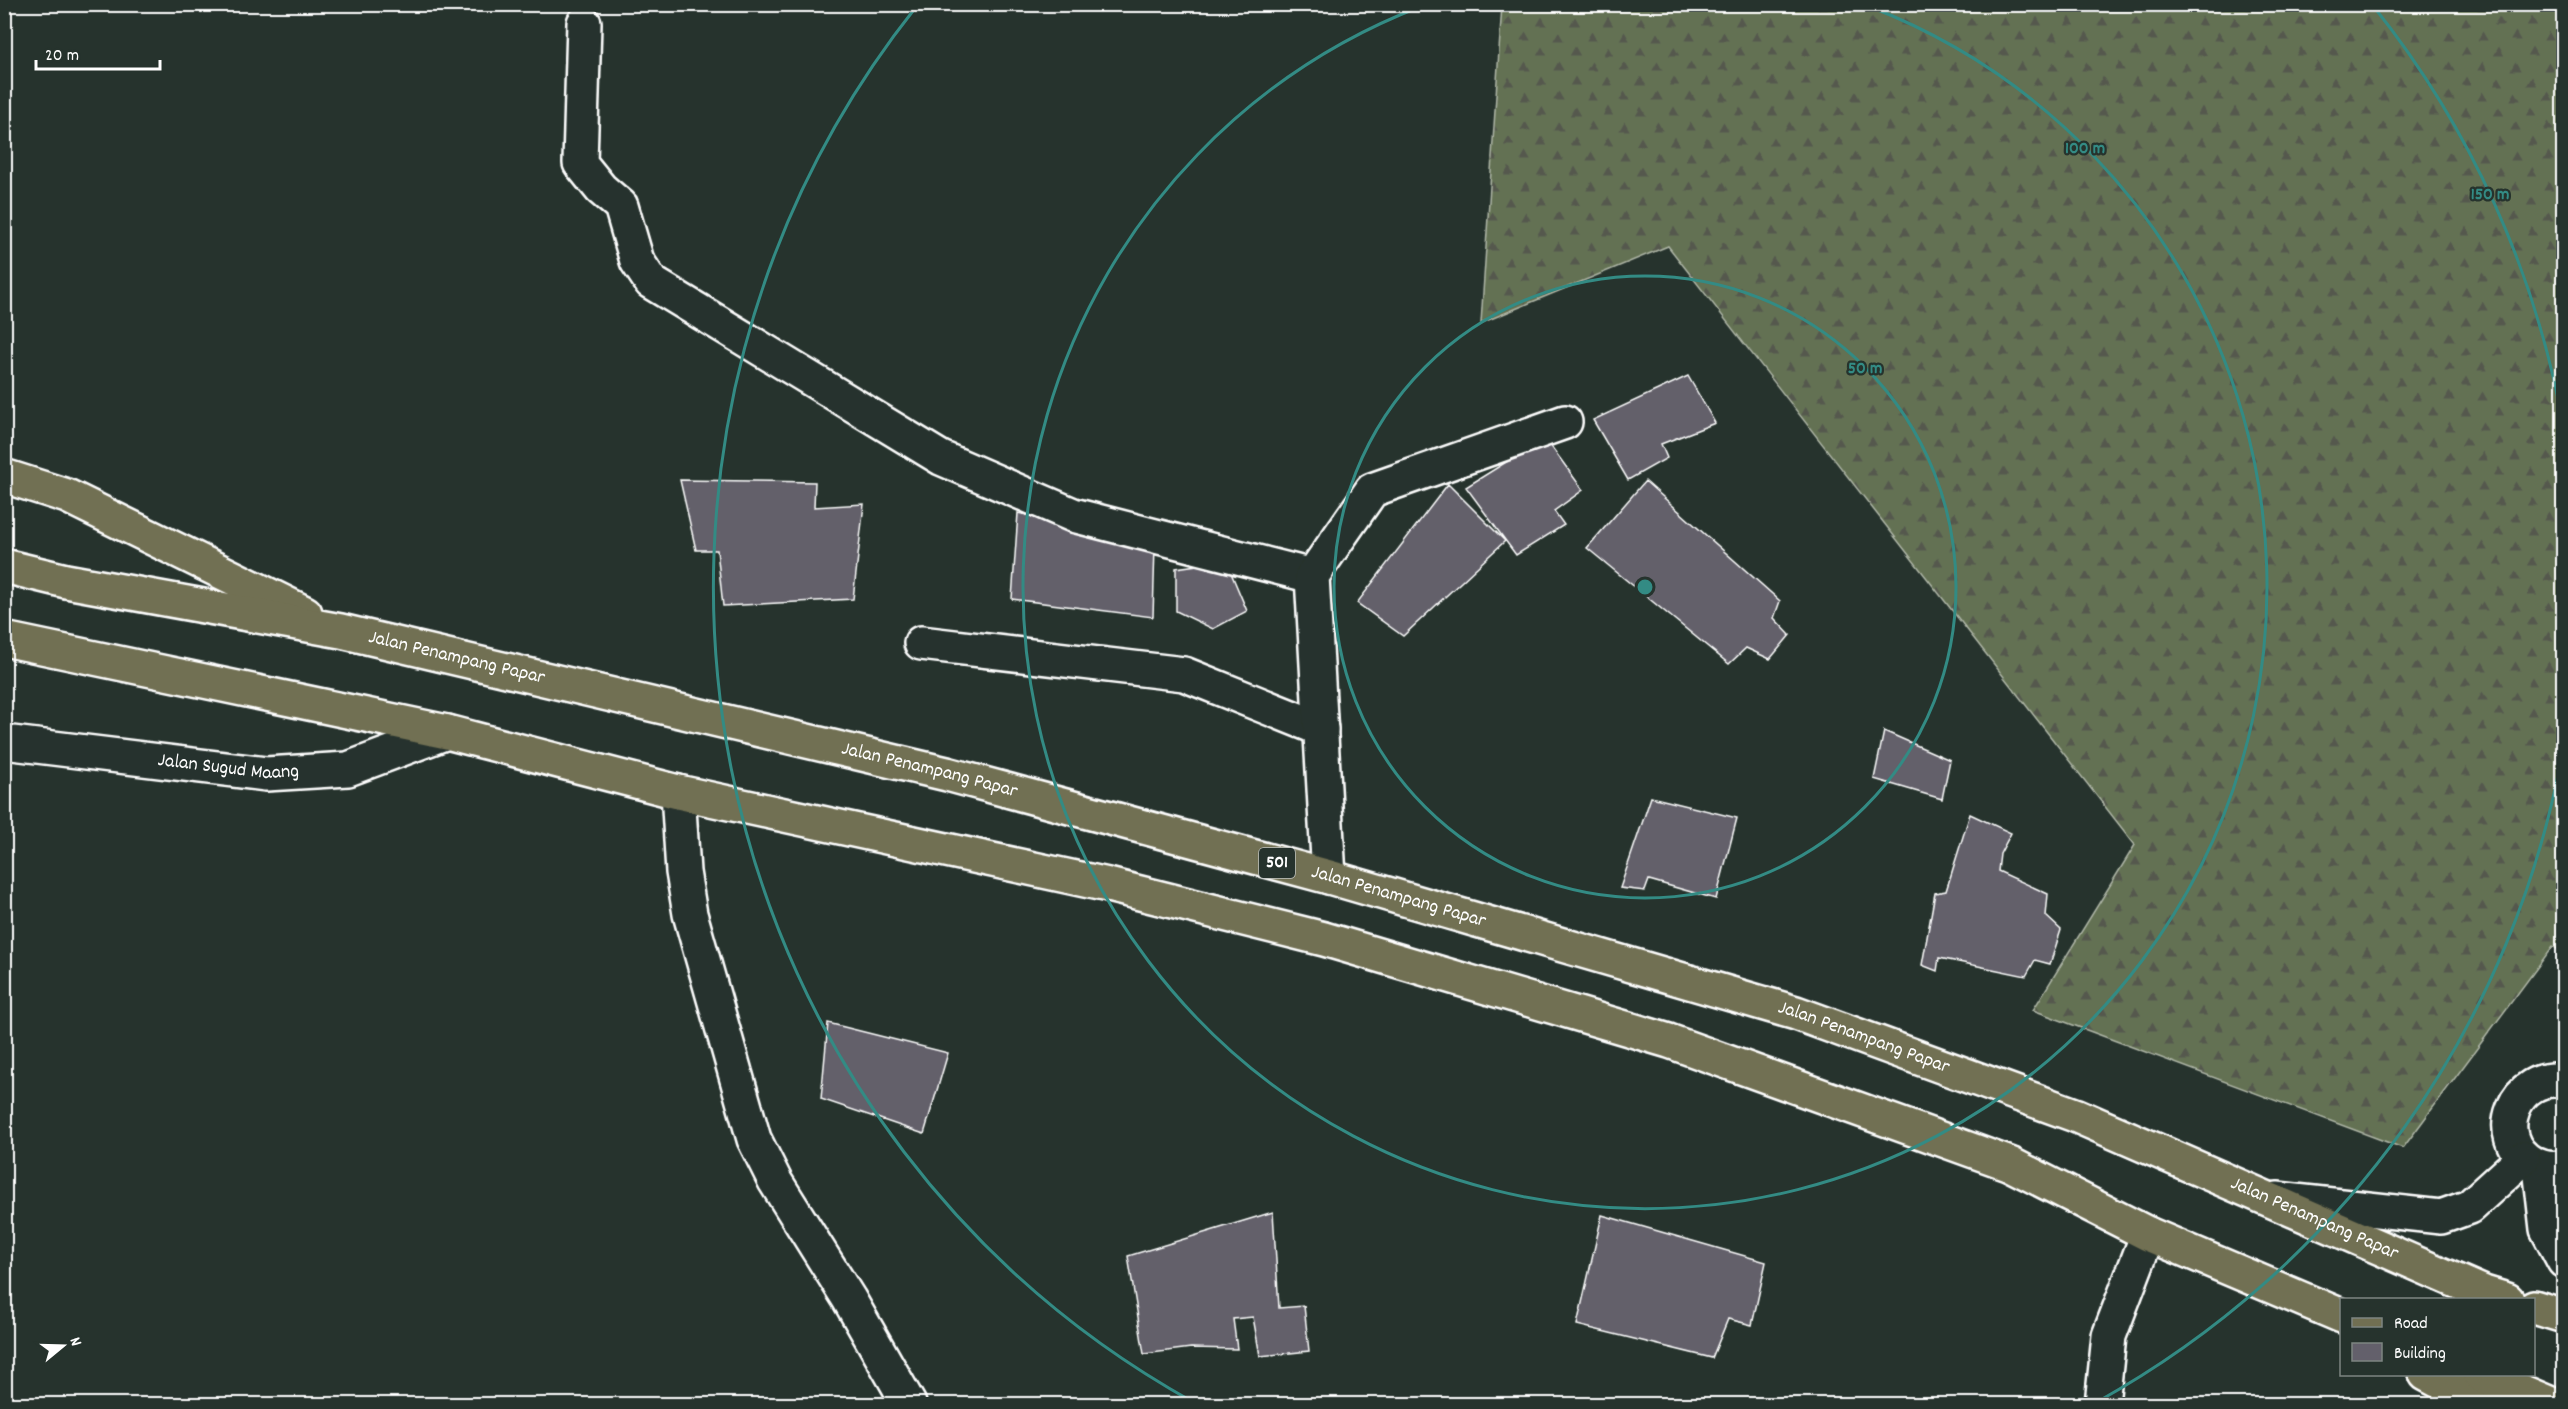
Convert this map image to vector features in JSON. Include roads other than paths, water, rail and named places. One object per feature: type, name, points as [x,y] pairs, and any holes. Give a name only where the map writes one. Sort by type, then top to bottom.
[{"type":"main road","points":[[4,476],[67,496],[341,631]]},
{"type":"main road","name":"Jalan Penampang Papar","points":[[4,566],[66,581],[341,631],[947,774],[1329,877],[1796,1013],[2075,1115],[2484,1293],[2503,1298]]},
{"type":"main road","points":[[4,639],[447,732],[678,792],[1108,885],[1324,939],[1669,1041],[2010,1164],[2148,1234],[2340,1315]]},
{"type":"main road","points":[[2535,1307],[2564,1316]]},
{"type":"main road","points":[[2430,1376],[2481,1404]]},
{"type":"main road","points":[[2485,1376],[2551,1404]]},
{"type":"street","points":[[584,23],[580,163],[601,189],[621,206],[637,261],[651,282],[941,458],[1073,515],[1312,576]]},
{"type":"street","points":[[1329,877],[1312,576],[1372,490],[1564,422]]},
{"type":"street","points":[[921,643],[1184,674],[1321,729]]},
{"type":"street","name":"Jalan Sugud Maang","points":[[4,742],[266,774],[348,769],[447,732]]},
{"type":"street","points":[[678,792],[683,872],[690,914],[754,1139],[775,1181],[849,1299],[909,1404]]},
{"type":"street","points":[[2564,1081],[2542,1081],[2525,1089],[2513,1104],[2508,1123],[2512,1142],[2542,1164],[2547,1229],[2564,1261]]},
{"type":"street","points":[[2266,1198],[2441,1216],[2469,1207],[2542,1164]]},
{"type":"street","points":[[2102,1404],[2109,1336],[2148,1234]]}]
